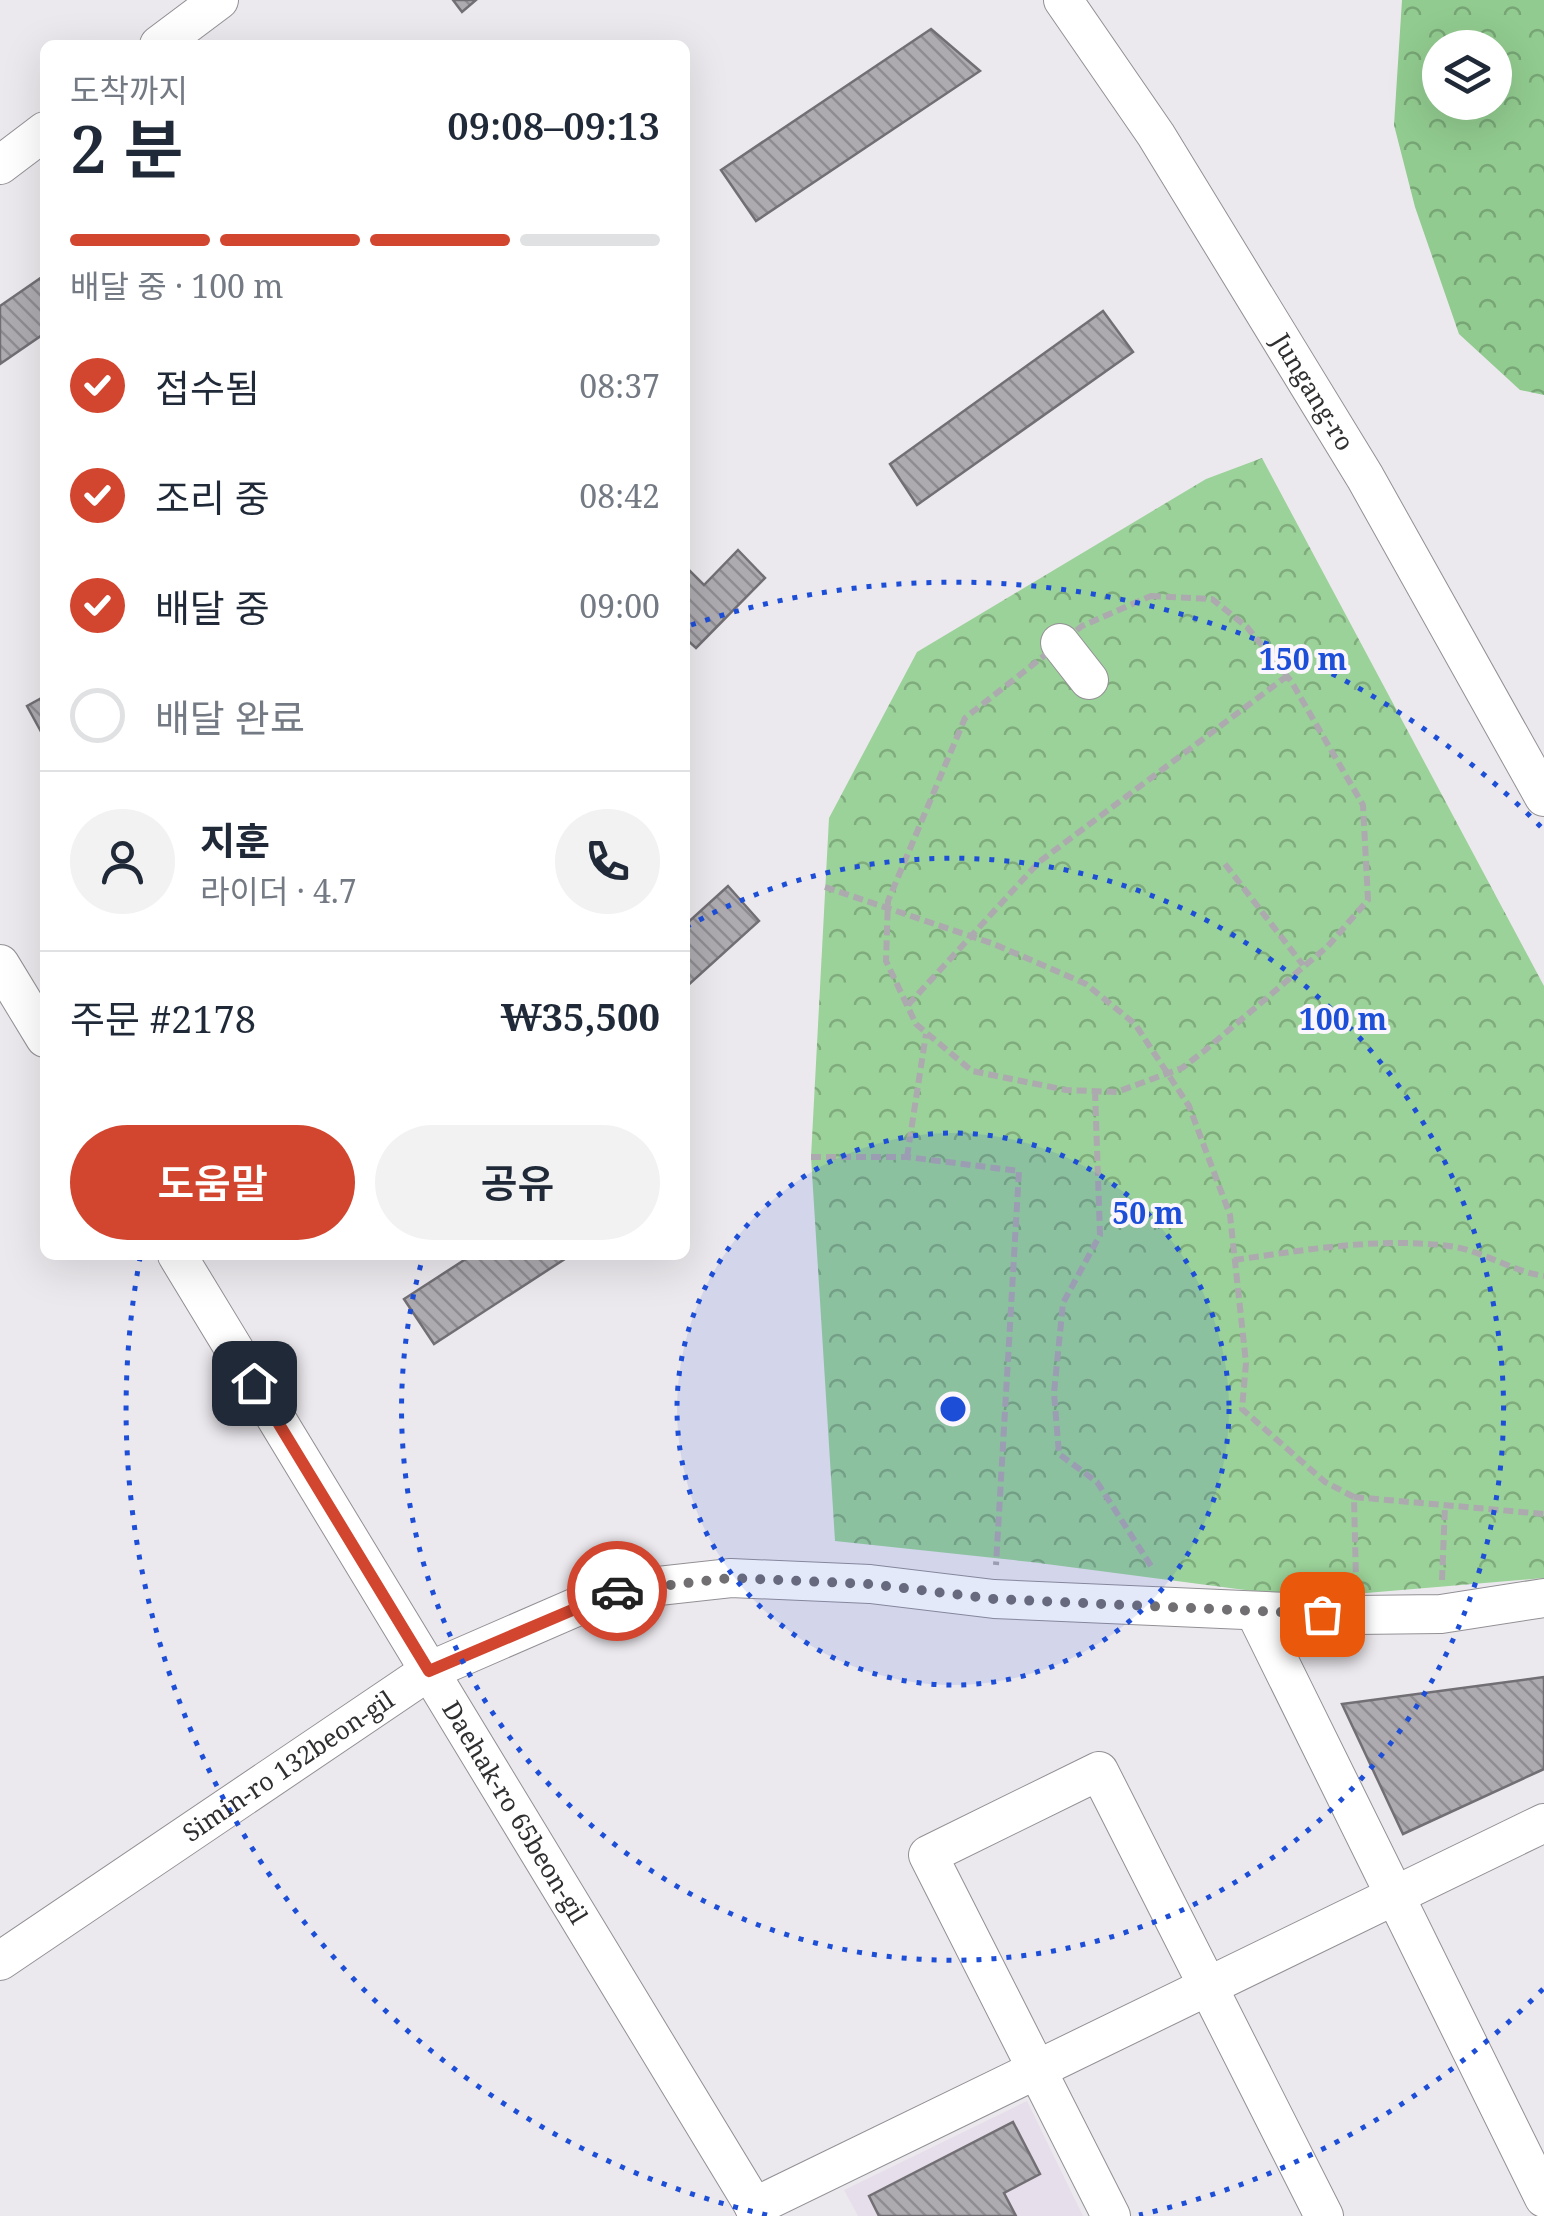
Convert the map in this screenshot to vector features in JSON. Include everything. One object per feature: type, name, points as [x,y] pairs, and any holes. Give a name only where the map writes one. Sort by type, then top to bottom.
[{"type":"street","points":[[167,40],[219,0]]},
{"type":"street","name":"Jungang-ro","points":[[1063,0],[1156,135],[1355,461],[1544,797]]},
{"type":"street","points":[[1,162],[40,135]]},
{"type":"street","points":[[1060,644],[1089,680]]},
{"type":"street","points":[[0,964],[40,1030]]},
{"type":"street","name":"Daehak-ro 65beon-gil","points":[[180,1260],[757,2211]]},
{"type":"street","name":"Simin-ro 132beon-gil","points":[[0,1961],[429,1671],[613,1592],[731,1578],[870,1584],[994,1599],[1356,1615],[1441,1614],[1544,1598]]},
{"type":"street","points":[[1255,1612],[1544,2198]]},
{"type":"street","points":[[1110,2216],[928,1855],[1098,1770],[1324,2216]]},
{"type":"street","points":[[757,2211],[1036,2070],[1544,1823]]},
{"type":"path","points":[[1151,596],[1212,599],[1247,628],[1287,676],[1363,806],[1368,900],[1328,946],[1203,1052],[1182,1068],[1118,1092],[1066,1090],[972,1071],[916,1024],[886,961],[887,908],[965,718],[1060,644],[1082,626],[1151,596]]},
{"type":"path","points":[[907,1006],[1038,862],[1287,676]]},
{"type":"path","points":[[1224,864],[1303,966]]},
{"type":"path","points":[[826,888],[972,936],[1086,984],[1135,1024],[1189,1106],[1230,1215],[1246,1363],[1242,1408],[1325,1482],[1354,1497],[1544,1514]]},
{"type":"path","points":[[907,1156],[926,1032]]},
{"type":"path","points":[[1094,1091],[1100,1236],[1063,1303],[1054,1392],[1060,1454],[1096,1482],[1180,1609]]},
{"type":"path","points":[[811,1157],[907,1156],[1019,1170],[994,1599]]},
{"type":"path","points":[[1234,1260],[1360,1242],[1452,1246],[1521,1272],[1544,1276]]},
{"type":"path","points":[[1354,1497],[1356,1615]]},
{"type":"path","points":[[1441,1614],[1445,1506]]},
{"type":"shaded area","points":[[1027,2101],[1083,2216],[858,2216],[844,2190]]},
{"type":"green space","points":[[1402,0],[1544,0],[1544,395],[1520,390],[1459,334],[1415,207],[1394,125]]},
{"type":"green space","points":[[1262,458],[1544,986],[1544,1578],[1307,1598],[835,1541],[811,1157],[829,818],[917,652],[1206,479]]},
{"type":"building","points":[[453,0],[476,0],[462,12]]},
{"type":"building","points":[[931,29],[980,71],[756,221],[721,170]]},
{"type":"building","points":[[40,278],[40,336],[0,364],[0,306]]},
{"type":"building","points":[[1103,311],[1133,352],[917,505],[890,464]]},
{"type":"building","points":[[738,550],[765,578],[696,648],[690,643],[690,571],[704,585]]},
{"type":"building","points":[[40,699],[40,730],[27,706]]},
{"type":"building","points":[[728,886],[759,921],[690,983],[690,920]]},
{"type":"building","points":[[464,1260],[563,1260],[434,1344],[404,1299]]},
{"type":"building","points":[[1544,1677],[1544,1769],[1403,1834],[1342,1704]]},
{"type":"building","points":[[1013,2122],[1040,2174],[1004,2193],[1016,2216],[879,2216],[869,2196]]},
{"type":"way so far","points":[[617,1591],[731,1578],[870,1584],[994,1599],[1322,1614]]},
{"type":"route","points":[[254,1383],[429,1671],[617,1591]]}]
